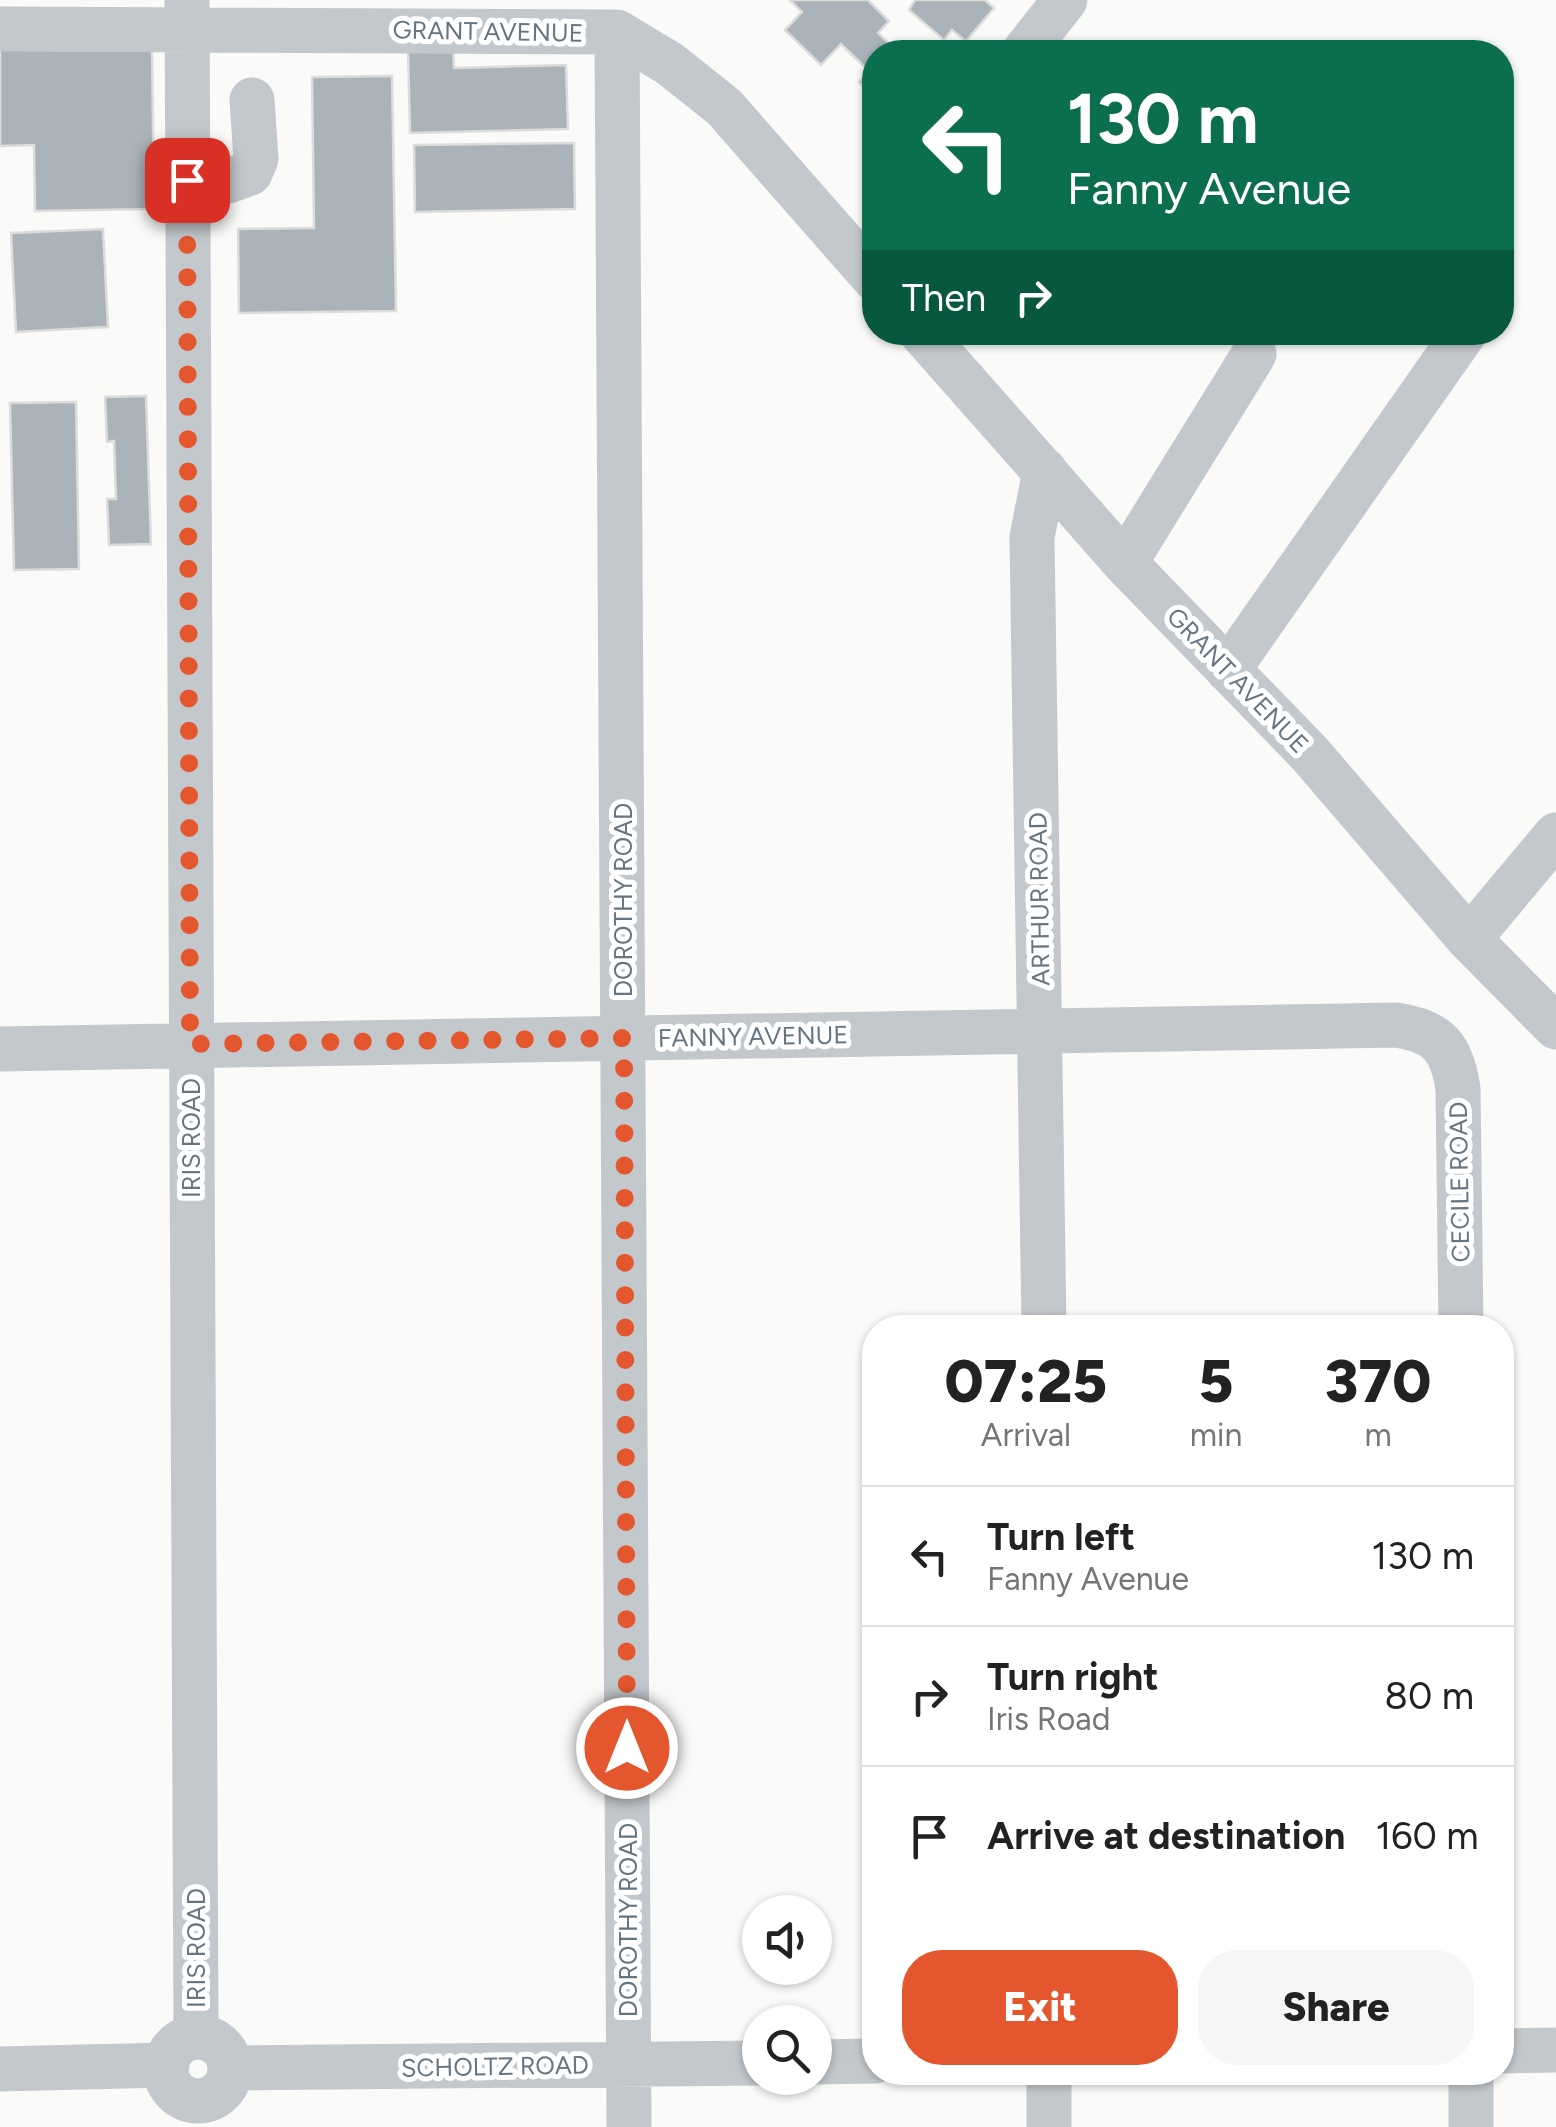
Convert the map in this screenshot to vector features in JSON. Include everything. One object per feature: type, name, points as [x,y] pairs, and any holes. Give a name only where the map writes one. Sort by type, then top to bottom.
[{"type":"street","points":[[1033,40],[1064,0]]},
{"type":"street","name":"GRANT AVENUE","points":[[0,29],[187,14],[617,32],[670,64],[724,108],[862,247]]},
{"type":"street","name":"IRIS ROAD","points":[[182,2051],[190,1044],[187,14]]},
{"type":"street","name":"DOROTHY ROAD","points":[[617,32],[630,2127]]},
{"type":"street","points":[[187,180],[228,181],[250,173],[256,159],[252,100]]},
{"type":"street","name":"GRANT AVENUE","points":[[933,345],[1126,562],[1310,754],[1469,939],[1556,1027]]},
{"type":"street","points":[[1228,670],[1455,345]]},
{"type":"street","points":[[1126,562],[1254,354]]},
{"type":"street","name":"ARTHUR ROAD","points":[[1044,471],[1032,537],[1044,1315]]},
{"type":"street","points":[[1469,939],[1556,835]]},
{"type":"street","name":"FANNY AVENUE","points":[[0,1049],[1396,1025],[1422,1029],[1442,1040]]},
{"type":"street","name":"CECILE ROAD","points":[[1442,1040],[1454,1060],[1458,1089],[1461,1315]]},
{"type":"street","points":[[0,2068],[182,2051],[216,2042],[229,2058],[210,2099]]},
{"type":"street","points":[[1514,2051],[1556,2050]]},
{"type":"street","points":[[832,2062],[862,2061]]},
{"type":"street","name":"SCHOLTZ ROAD","points":[[210,2099],[629,2064],[742,2063]]},
{"type":"street","points":[[1049,2085],[1050,2127]]},
{"type":"street","points":[[1471,2085],[1471,2127]]},
{"type":"building","points":[[790,0],[868,0],[889,21],[878,33],[885,40],[862,40],[862,64],[841,44],[821,65],[785,30],[802,12]]},
{"type":"building","points":[[915,0],[985,0],[994,8],[967,40],[952,30],[944,40],[909,10]]},
{"type":"building","points":[[152,46],[154,209],[35,211],[34,145],[0,146],[0,48]]},
{"type":"building","points":[[453,48],[454,68],[566,65],[568,129],[410,133],[408,49]]},
{"type":"building","points":[[392,76],[396,311],[239,313],[238,229],[314,228],[312,77]]},
{"type":"building","points":[[574,143],[575,209],[415,212],[414,145]]},
{"type":"building","points":[[103,229],[108,327],[16,332],[11,233]]},
{"type":"building","points":[[146,396],[151,544],[109,545],[107,499],[116,499],[114,441],[107,442],[105,397]]},
{"type":"building","points":[[76,402],[79,569],[14,570],[10,403]]},
{"type":"route","points":[[187,180],[190,1044],[624,1038],[627,1748]]}]
